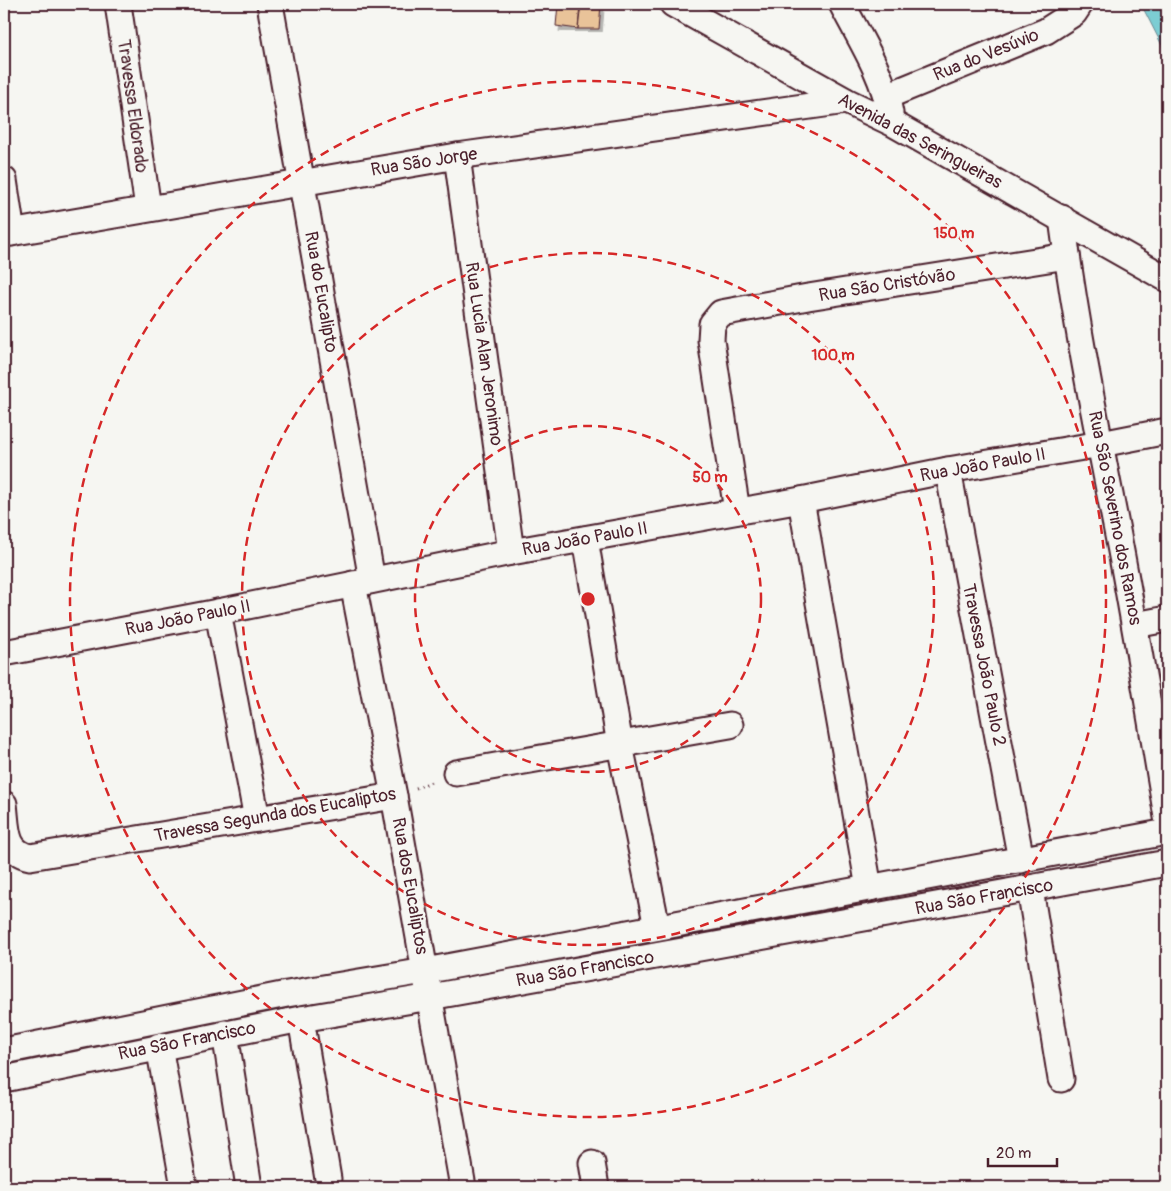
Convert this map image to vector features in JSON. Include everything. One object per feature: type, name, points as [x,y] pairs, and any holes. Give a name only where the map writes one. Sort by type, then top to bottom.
[{"type":"street","name":"Travessa Eldorado","points":[[118,4],[148,208]]},
{"type":"street","name":"Rua do Eucalipto","points":[[270,4],[301,183],[362,582]]},
{"type":"street","name":"Avenida das Seringueiras","points":[[673,4],[846,101],[892,123],[1167,279]]},
{"type":"street","points":[[842,4],[878,74],[887,96],[892,123]]},
{"type":"street","name":"Rua do Vesúvio","points":[[887,96],[1046,31],[1074,13],[1080,4]]},
{"type":"street","name":"Rua São Jorge","points":[[8,234],[148,208],[457,156],[846,101]]},
{"type":"street","name":"Rua Lucia Alan Jeronimo","points":[[457,156],[511,552]]},
{"type":"street","points":[[4,180],[8,234]]},
{"type":"street","name":"Rua São Severino dos Ramos","points":[[1062,218],[1067,256],[1135,625],[1167,817]]},
{"type":"street","name":"Rua São Cristóvão","points":[[738,511],[710,340],[712,324],[721,313],[1067,256]]},
{"type":"street","name":"Rua João Paulo II","points":[[4,653],[218,612],[511,552],[802,500],[948,470],[1167,431]]},
{"type":"street","name":"Travessa João Paulo 2","points":[[948,470],[1020,860]]},
{"type":"street","points":[[802,500],[869,888]]},
{"type":"street","points":[[584,539],[620,745],[657,927]]},
{"type":"street","name":"Rua dos Eucaliptos","points":[[362,582],[394,796],[463,1187]]},
{"type":"street","points":[[218,612],[257,819]]},
{"type":"street","points":[[1135,625],[1167,619]]},
{"type":"street","points":[[456,774],[730,725]]},
{"type":"street","name":"Travessa Segunda dos Eucaliptos","points":[[4,804],[11,845],[22,856],[30,857],[394,796]]},
{"type":"street","name":"Rua São Francisco","points":[[4,1051],[287,994],[425,971],[1167,832]]},
{"type":"street","name":"Rua São Francisco","points":[[4,1079],[225,1033],[430,998],[1167,863]]},
{"type":"street","points":[[1030,889],[1061,1079]]},
{"type":"street","points":[[301,1019],[328,1179]]},
{"type":"street","points":[[225,1033],[249,1187]]},
{"type":"street","points":[[160,1046],[184,1187]]},
{"type":"street","points":[[592,1163],[596,1187]]},
{"type":"path","name":"Travessa Segunda dos Eucaliptos","points":[[394,796],[456,774]]},
{"type":"water","points":[[1141,4],[1167,4],[1167,55]]},
{"type":"building","points":[[558,4],[580,4],[578,29],[556,26]]},
{"type":"building","points":[[581,4],[601,4],[599,29],[578,29]]}]
